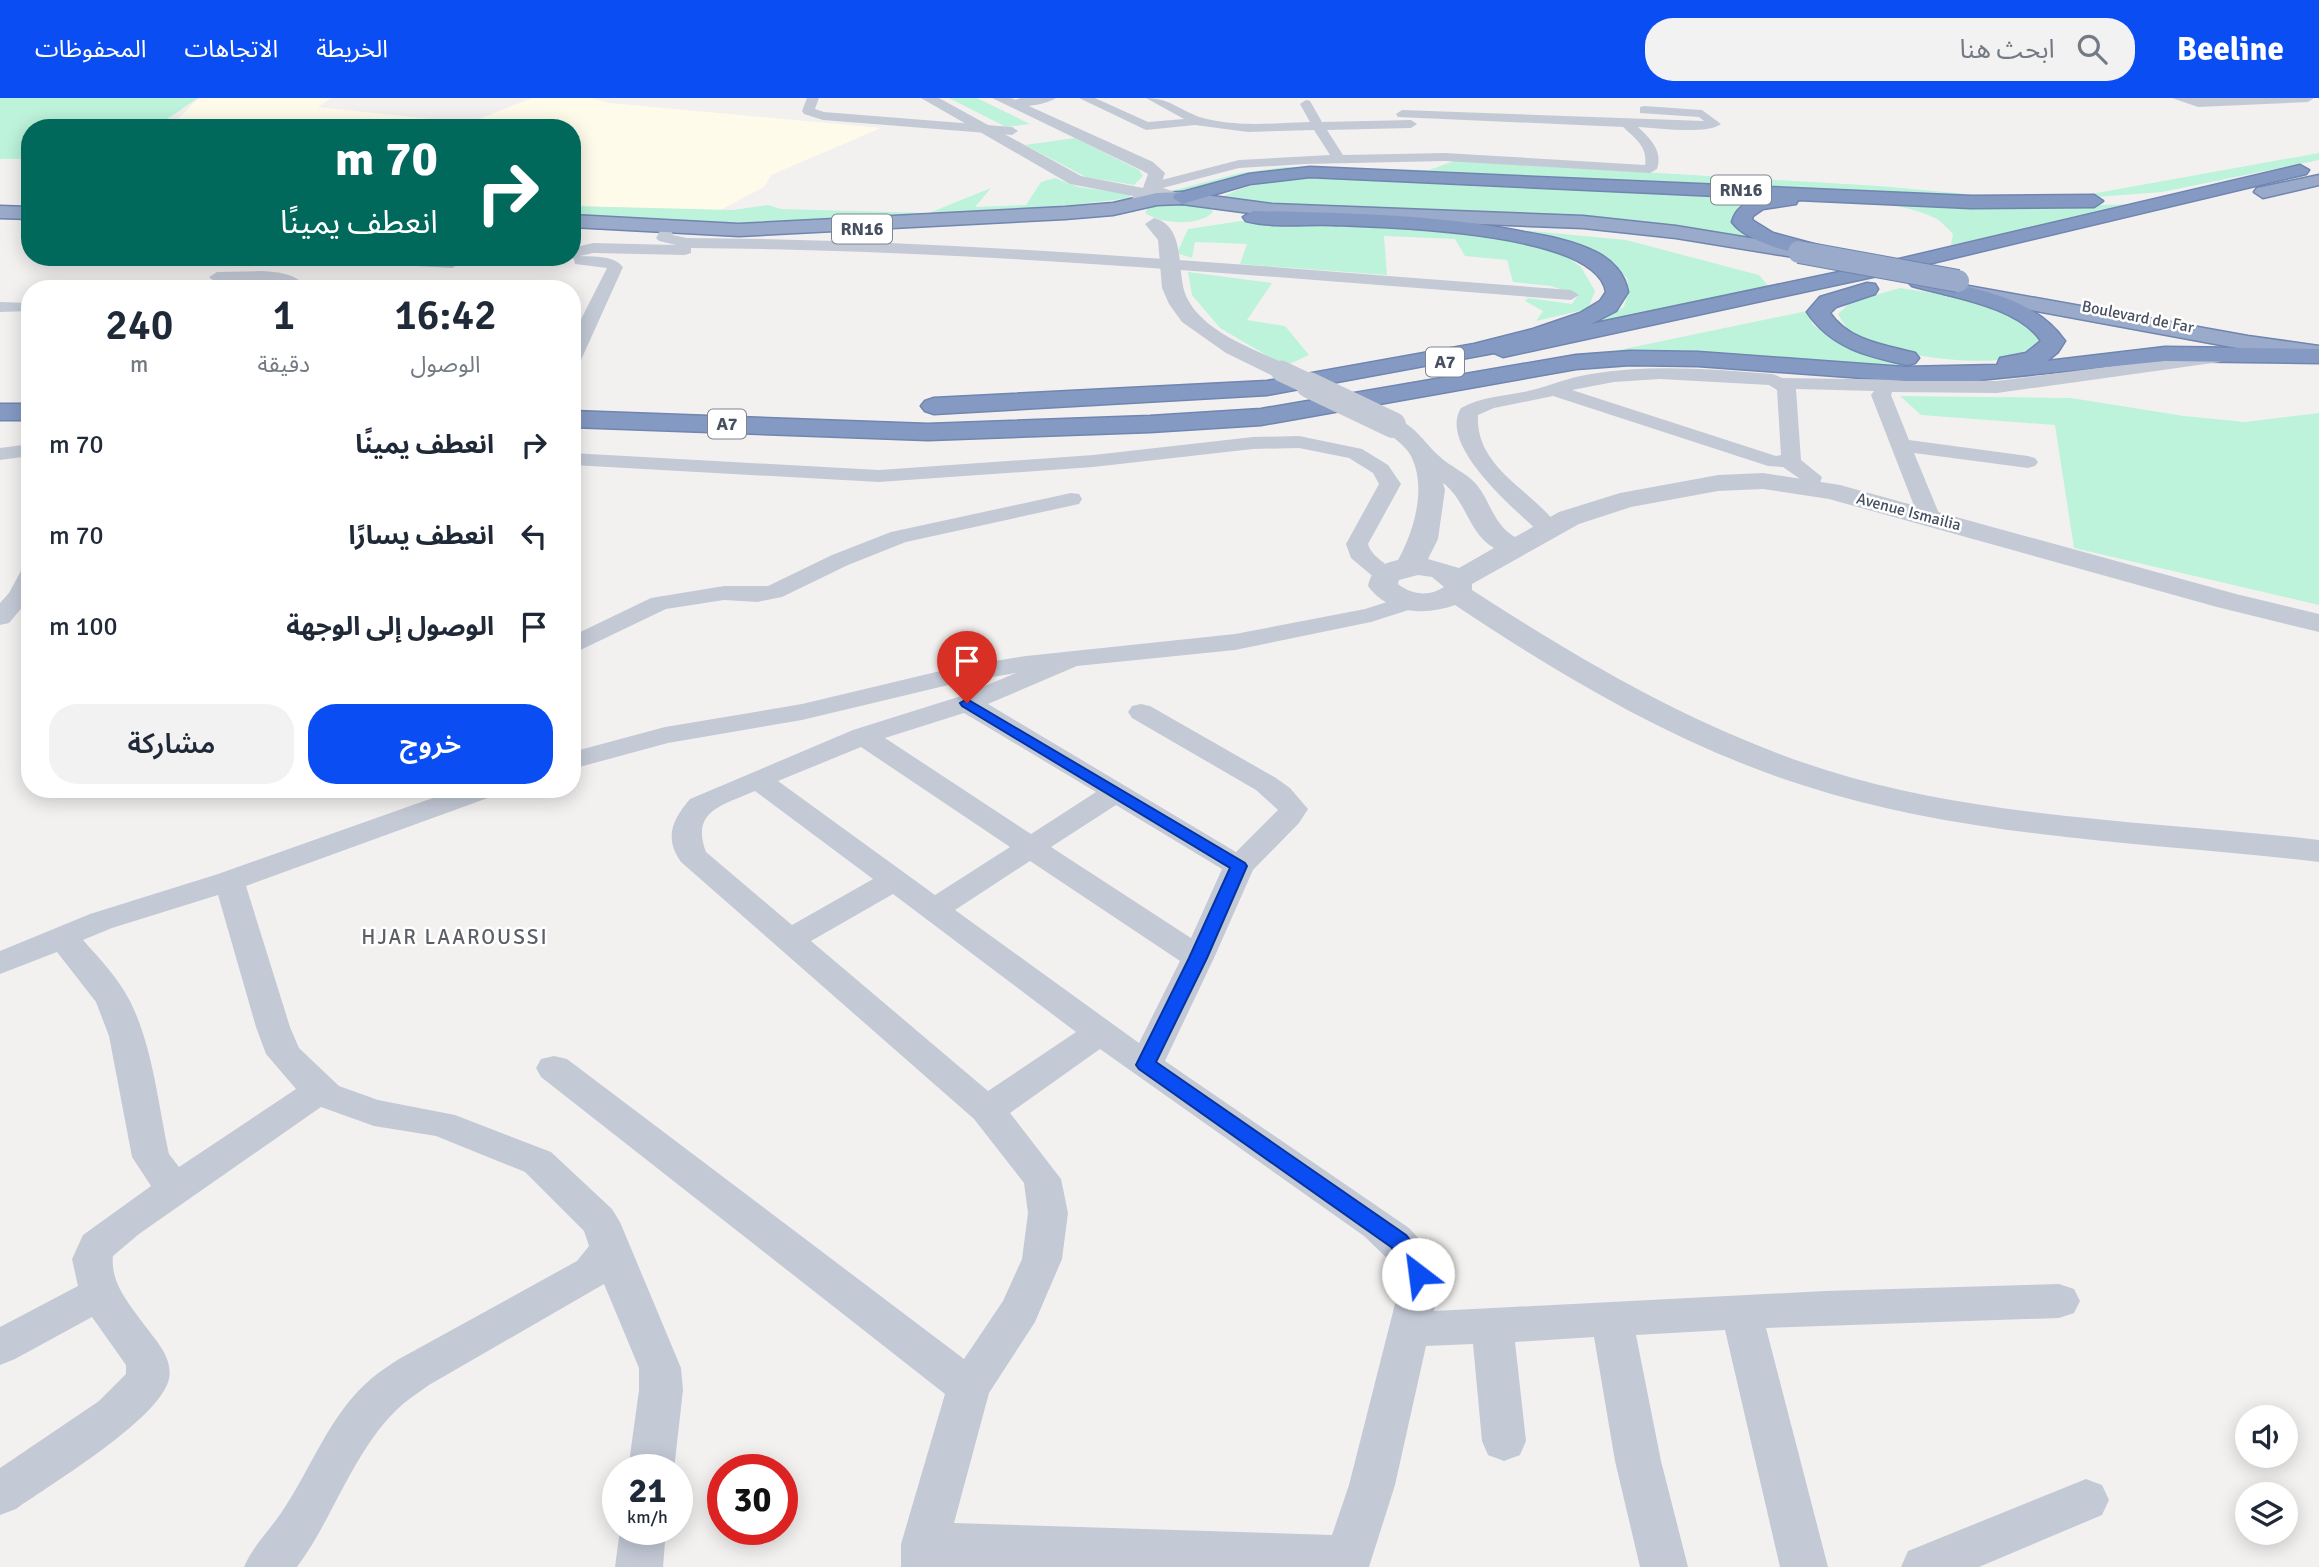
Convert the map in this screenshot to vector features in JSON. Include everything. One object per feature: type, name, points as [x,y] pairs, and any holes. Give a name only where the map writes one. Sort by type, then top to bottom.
[{"type":"highway","name":"RN16","points":[[1179,198],[1250,179],[1310,172],[1952,201],[2060,203],[2153,196],[2278,171],[2313,172]]},
{"type":"highway","name":"RN16","points":[[1211,214],[1272,210],[1583,222],[1676,232],[1790,254],[1919,282],[1982,299],[2033,319],[2049,331],[2053,341],[2050,348],[2038,356],[2001,365],[1918,361],[1880,352],[1844,339],[1825,326],[1818,312],[1828,302],[1843,295],[2164,220],[2263,192],[2313,172]]},
{"type":"highway","name":"A7","points":[[1253,217],[1436,225],[1518,235],[1579,253],[1597,262],[1613,276],[1617,292],[1608,306],[1588,318],[1541,334],[1475,351],[1279,386],[908,407],[1102,405],[1257,393],[1385,374],[1882,269],[2313,172]]},
{"type":"highway","name":"A7","points":[[581,419],[882,429],[1147,417],[1262,407],[1390,390],[1468,375],[2263,192]]},
{"type":"highway","name":"RN16","points":[[581,221],[749,229],[1055,214],[1146,193],[1179,198],[1211,214],[1490,221],[1604,229],[1866,265],[1959,285]]},
{"type":"highway","points":[[1146,193],[1128,212],[1131,216],[1163,227]]},
{"type":"highway","points":[[1866,265],[1766,237],[1742,222],[1744,213],[1765,202],[1828,200],[1874,205],[1926,220]]},
{"type":"highway","points":[[0,206],[21,206]]},
{"type":"highway","points":[[0,212],[21,213]]},
{"type":"highway","name":"RN16","points":[[581,227],[744,234],[1114,218],[1163,227]]},
{"type":"highway","points":[[1837,277],[1929,248],[1940,241],[1940,237]]},
{"type":"highway","points":[[1919,282],[1959,285]]},
{"type":"highway","name":"Boulevard de Far","points":[[1959,285],[2319,346]]},
{"type":"highway","name":"Boulevard de Far","points":[[1959,285],[2248,343],[2319,354]]},
{"type":"highway","points":[[882,429],[928,432],[1035,430],[1261,417],[1576,362],[1630,358],[1698,359],[1904,374],[1969,374],[2165,354],[2319,354]]},
{"type":"highway","points":[[0,398],[21,397]]},
{"type":"highway","name":"A7","points":[[581,400],[797,405]]},
{"type":"highway","points":[[0,412],[21,412]]},
{"type":"street","points":[[928,98],[1002,135],[1076,180],[1139,192],[1145,197],[1146,193],[1182,178],[1251,163],[1339,160],[1415,130],[1460,116],[1695,126],[1716,124],[1702,114],[1644,110]]},
{"type":"street","points":[[1005,101],[1050,98]]},
{"type":"street","points":[[1084,98],[1146,126],[1198,122],[1248,128],[1415,130],[1650,169],[1655,161],[1654,152],[1625,122]]},
{"type":"street","points":[[1152,98],[1198,119],[1198,122]]},
{"type":"street","points":[[1443,98],[1460,116]]},
{"type":"street","points":[[2178,98],[2198,103],[2313,100]]},
{"type":"street","points":[[816,101],[808,111],[815,115],[1042,140],[1061,136],[1068,128]]},
{"type":"street","points":[[1005,101],[1147,166],[1146,193]]},
{"type":"street","points":[[1306,104],[1339,160]]},
{"type":"street","points":[[1559,105],[1582,120]]},
{"type":"street","points":[[905,124],[930,118],[941,112],[943,106]]},
{"type":"street","points":[[1002,135],[1034,127],[1068,128]]},
{"type":"street","points":[[1163,227],[1171,283],[1179,303],[1198,325],[1392,425],[1416,444],[1426,459],[1432,490],[1424,539],[1422,582]]},
{"type":"street","points":[[666,232],[664,238],[678,242],[812,244],[1169,265],[1571,295]]},
{"type":"street","points":[[581,250],[750,251],[812,244]]},
{"type":"street","points":[[581,261],[615,265],[581,323]]},
{"type":"street","points":[[217,277],[220,266]]},
{"type":"street","points":[[213,280],[217,277],[290,280]]},
{"type":"street","points":[[0,307],[21,307]]},
{"type":"street","points":[[1549,529],[1477,456],[1467,437],[1465,423],[1468,412],[1592,379],[1651,374],[1756,379],[1783,383],[1997,387],[2179,360],[2291,355]]},
{"type":"street","points":[[1553,390],[1775,462],[1792,459],[1786,387],[1783,383]]},
{"type":"street","points":[[1886,386],[1881,395],[1929,516]]},
{"type":"street","points":[[581,459],[889,476],[1093,461],[1253,443],[1320,445],[1355,453],[1371,461],[1381,469],[1390,485],[1359,537],[1359,553],[1422,582],[1693,729],[1810,776],[1868,793],[1985,815],[2319,851]]},
{"type":"street","points":[[1900,445],[2028,462]]},
{"type":"street","points":[[0,454],[21,451]]},
{"type":"street","points":[[1426,459],[1448,473],[1472,497],[1483,527],[1510,552]]},
{"type":"street","points":[[1788,461],[1811,477],[1809,486]]},
{"type":"street","name":"Avenue Ismailia","points":[[1422,582],[1510,552],[1569,518],[1617,502],[1718,483],[1763,481],[1809,486],[1929,516],[2158,582],[2319,622]]},
{"type":"street","points":[[581,642],[660,603],[724,593],[757,595],[774,592],[840,560],[899,537],[1071,499]]},
{"type":"street","points":[[581,758],[665,735],[802,712],[957,675],[1026,664],[1235,642],[1371,615],[1422,582]]},
{"type":"street","points":[[0,618],[21,593]]},
{"type":"street","points":[[757,779],[1145,1065],[1399,1241],[1411,1256],[1418,1274],[1418,1292],[1371,1485],[1346,1562],[925,1555],[969,1387],[1020,1310],[1042,1259],[1048,1213],[1042,1179],[987,1110],[692,856],[685,837],[688,821],[700,805],[757,779],[863,736],[967,703],[1070,660]]},
{"type":"street","points":[[967,703],[1239,866]]},
{"type":"street","points":[[1140,712],[1266,784],[1288,801],[1293,809],[1289,817],[1239,866],[1198,958],[1145,1065]]},
{"type":"street","points":[[863,736],[1198,958]]},
{"type":"street","points":[[933,910],[1116,792]]},
{"type":"street","points":[[0,963],[101,921],[229,881],[461,798]]},
{"type":"street","points":[[229,881],[273,1027],[284,1054],[320,1090],[326,1095],[374,1113],[442,1124],[538,1163],[598,1220],[606,1233],[608,1245],[660,1368],[661,1390],[653,1454]]},
{"type":"street","points":[[790,940],[893,881]]},
{"type":"street","points":[[62,937],[96,976],[113,1001],[126,1036],[151,1157],[174,1190]]},
{"type":"street","points":[[987,1110],[1100,1031]]},
{"type":"street","points":[[554,1068],[969,1387]]},
{"type":"street","points":[[0,1494],[115,1414],[134,1397],[147,1380],[147,1360],[106,1304],[101,1293],[90,1265],[94,1249],[125,1223],[320,1090]]},
{"type":"street","points":[[268,1567],[298,1528],[361,1420],[387,1391],[591,1272],[605,1257],[608,1245]]},
{"type":"street","points":[[0,1347],[101,1293]]},
{"type":"street","points":[[1408,1330],[1741,1312],[2059,1301]]},
{"type":"street","points":[[1741,1312],[1804,1567]]},
{"type":"street","points":[[1612,1319],[1638,1461],[1664,1567]]},
{"type":"street","points":[[1492,1325],[1504,1441]]},
{"type":"street","points":[[1926,1567],[2086,1500]]},
{"type":"street","points":[[639,1567],[641,1545]]},
{"type":"shaded area","points":[[331,98],[318,107],[430,119],[178,119],[197,100]]},
{"type":"shaded area","points":[[532,98],[591,98],[609,103],[881,128],[771,175],[764,187],[718,211],[581,206],[581,119],[479,119]]},
{"type":"green space","points":[[0,98],[198,98],[167,119],[21,119],[21,159],[0,159]]},
{"type":"green space","points":[[949,98],[977,98],[1030,124],[1006,127]]},
{"type":"green space","points":[[1075,138],[1139,170],[1143,176],[1134,185],[1086,177],[1025,145]]},
{"type":"green space","points":[[2319,153],[2319,160],[2162,192],[2044,201],[1302,172],[1189,195],[1167,192],[1240,173],[1286,167],[1429,170],[1454,161],[1879,186],[2011,198],[2080,196]]},
{"type":"green space","points":[[1313,175],[2055,206],[2143,204],[1951,245],[1953,234],[1937,219],[1899,206],[1875,202],[1799,199],[1778,201],[1751,212],[1744,221],[1786,247],[1679,229],[1237,205],[1217,199],[1264,182]]},
{"type":"green space","points":[[1055,178],[1078,187],[1129,194],[1131,198],[1020,211],[745,223],[581,216],[581,206],[733,210],[768,205],[781,209],[929,213],[991,188],[975,207],[1026,205],[1041,182]]},
{"type":"green space","points":[[1169,202],[1208,206],[1213,212],[1189,222],[1160,220],[1145,213],[1149,206]]},
{"type":"green space","points":[[1241,221],[1457,231],[1503,236],[1560,252],[1581,267],[1595,291],[1588,309],[1536,321],[1543,311],[1525,301],[1528,298],[1572,304],[1578,295],[1551,286],[1513,282],[1507,260],[1465,256],[1455,239],[1384,236],[1387,275],[1240,264],[1247,244],[1195,242],[1192,258],[1177,253],[1188,229]]},
{"type":"green space","points":[[1468,225],[1626,240],[1759,275],[1770,288],[1588,326],[1624,307],[1629,290],[1627,278],[1608,260]]},
{"type":"green space","points":[[1188,272],[1272,283],[1247,320],[1285,326],[1309,355],[1285,366],[1220,328],[1192,295]]},
{"type":"green space","points":[[1900,288],[1958,297],[2003,311],[2046,335],[2044,341],[2028,354],[2005,359],[1977,361],[1916,355],[1865,341],[1850,332],[1838,314],[1851,302]]},
{"type":"green space","points":[[1807,311],[1813,325],[1851,349],[1908,365],[1956,372],[1576,359]]},
{"type":"green space","points":[[1900,396],[2071,398],[2184,416],[2245,422],[2319,413],[2319,605],[2074,548],[2055,425],[1921,415]]},
{"type":"district","name":"HJAR LAAROUSSI","points":[[455,937]]},
{"type":"route","points":[[967,703],[1239,866],[1198,958],[1145,1065],[1399,1241],[1411,1256],[1418,1274]]}]
